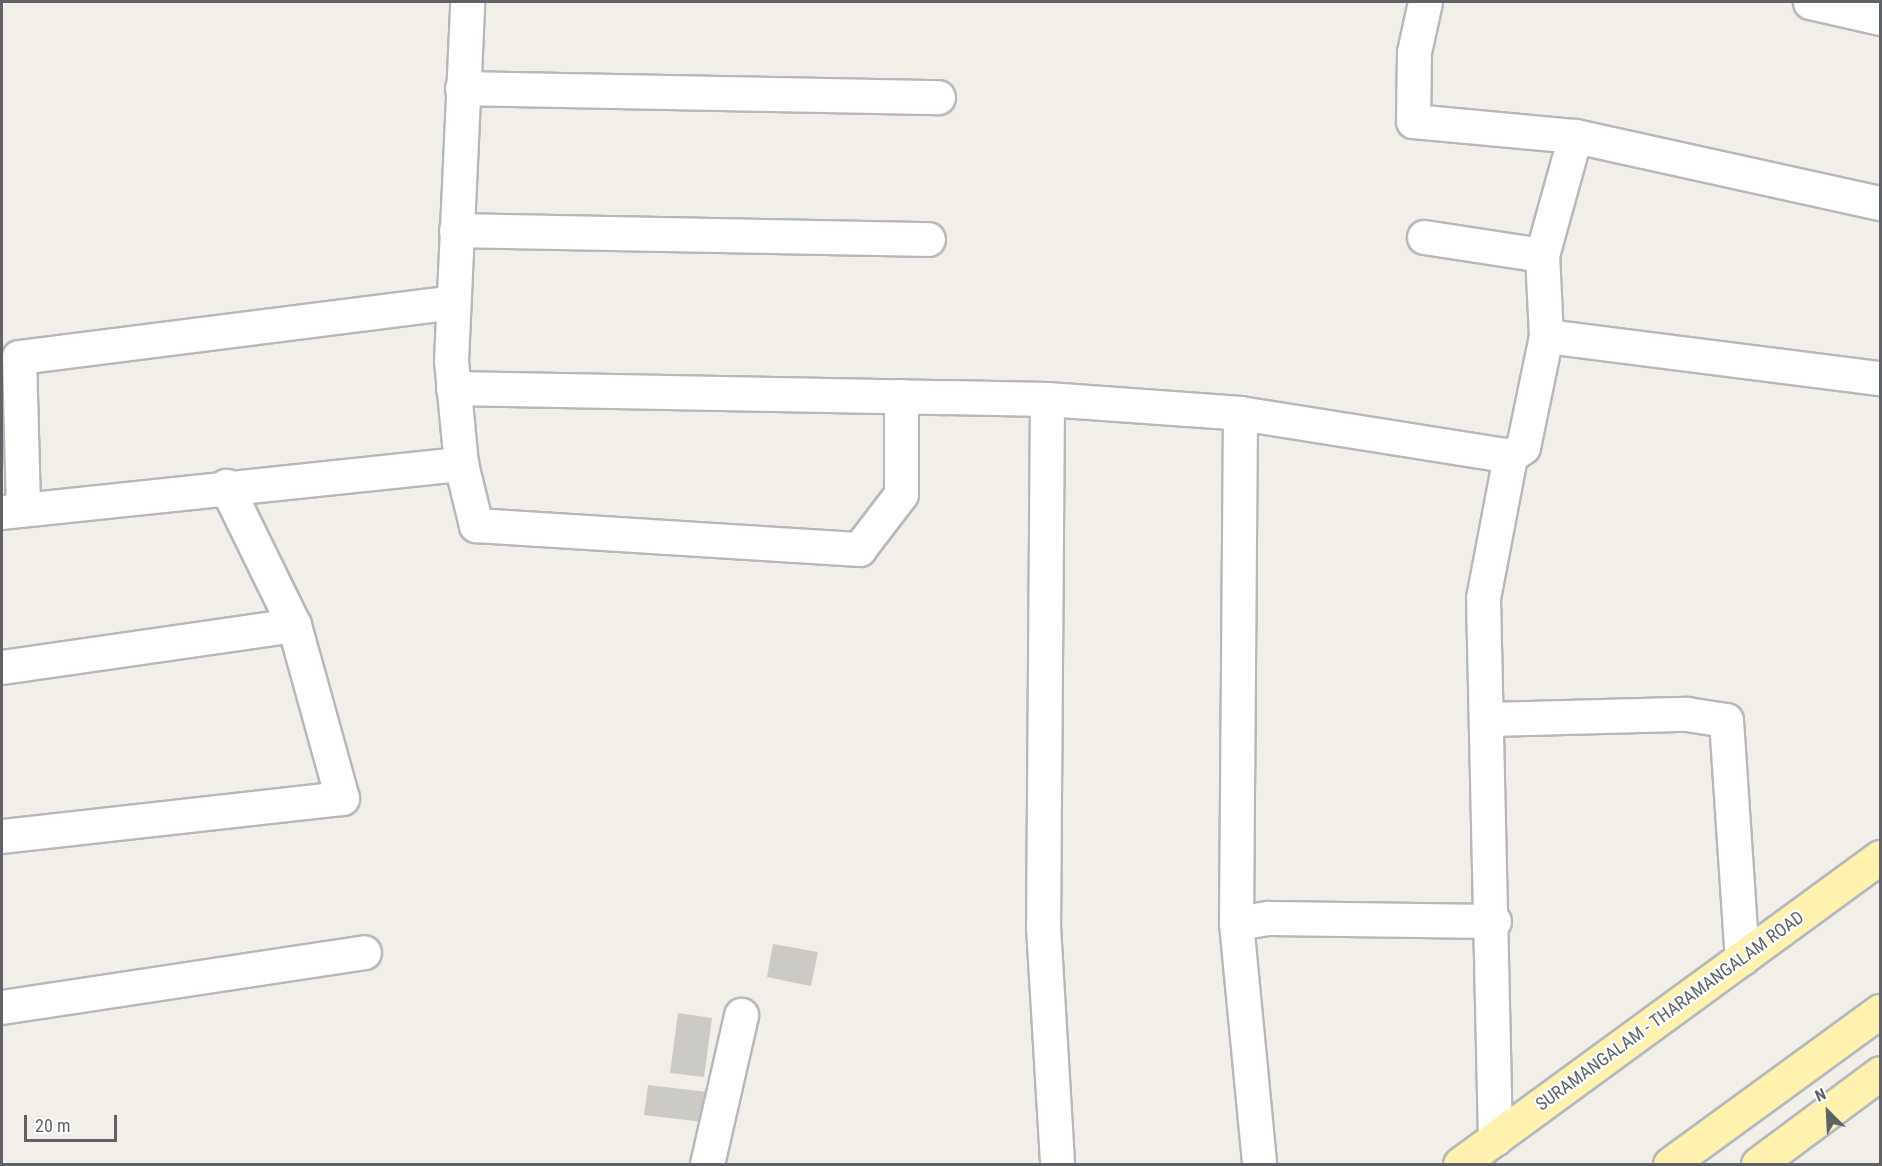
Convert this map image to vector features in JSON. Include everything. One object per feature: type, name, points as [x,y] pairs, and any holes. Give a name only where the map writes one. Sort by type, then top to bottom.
[{"type":"main road","name":"SURAMANGALAM - THARAMANGALAM ROAD","points":[[1460,1164],[1881,857]]},
{"type":"main road","points":[[1670,1164],[1881,1011]]},
{"type":"main road","points":[[1758,1164],[1881,1073]]},
{"type":"street","points":[[467,2],[453,302],[453,388],[461,464],[476,525],[858,549],[901,494],[901,396]]},
{"type":"street","points":[[1425,2],[1414,52],[1413,122],[1575,136],[1881,203]]},
{"type":"street","points":[[1810,2],[1881,18]]},
{"type":"street","points":[[462,88],[939,98]]},
{"type":"street","points":[[453,388],[1047,399],[1240,413],[1510,456],[1523,447],[1546,336],[1542,255],[1575,136]]},
{"type":"street","points":[[456,230],[928,239]]},
{"type":"street","points":[[1424,237],[1542,255]]},
{"type":"street","points":[[453,302],[19,357],[12,510],[226,486],[461,464]]},
{"type":"street","points":[[1546,336],[1881,378]]},
{"type":"street","points":[[1047,399],[1044,926],[1057,1164]]},
{"type":"street","points":[[1240,413],[1236,923],[1259,1164]]},
{"type":"street","points":[[1495,1139],[1490,719],[1483,598],[1510,456]]},
{"type":"street","points":[[2,836],[342,798],[294,625],[226,486]]},
{"type":"street","points":[[2,667],[294,625]]},
{"type":"street","points":[[1490,719],[1687,714],[1726,720],[1742,958]]},
{"type":"street","points":[[1236,923],[1269,918],[1494,921]]},
{"type":"street","points":[[2,1007],[364,952]]},
{"type":"street","points":[[706,1164],[741,1015]]},
{"type":"building","points":[[773,944],[818,952],[811,986],[767,977]]},
{"type":"building","points":[[678,1013],[712,1018],[704,1077],[670,1073]]},
{"type":"building","points":[[648,1085],[707,1092],[703,1122],[644,1115]]}]
